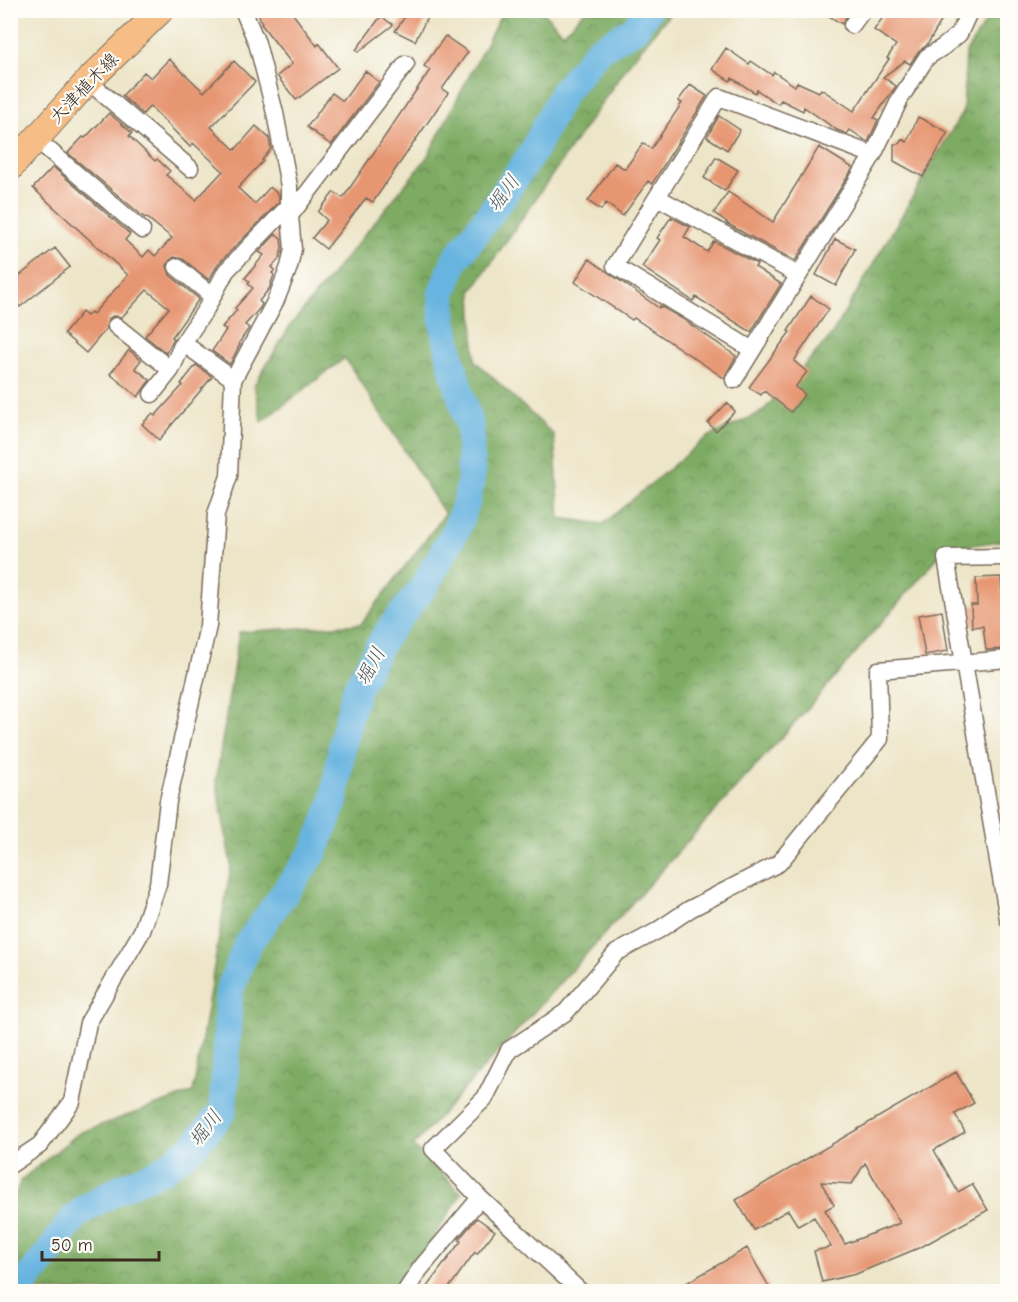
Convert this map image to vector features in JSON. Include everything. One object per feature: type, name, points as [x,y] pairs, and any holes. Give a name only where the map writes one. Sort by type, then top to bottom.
[{"type":"main road","name":"大津植木線","points":[[10,168],[88,81],[161,10]]},
{"type":"street","points":[[10,1165],[40,1145],[72,1102],[88,1023],[142,930],[158,884],[168,801],[208,626],[216,514],[229,476],[233,379],[276,300],[289,267],[293,249],[289,186],[275,113],[257,43],[243,10]]},
{"type":"street","points":[[852,25],[863,10]]},
{"type":"street","points":[[734,380],[751,349],[873,155],[901,97],[927,57],[944,47],[959,34],[970,10]]},
{"type":"street","points":[[152,394],[171,370],[183,343],[226,271],[289,211],[406,64]]},
{"type":"street","points":[[88,81],[190,168]]},
{"type":"street","points":[[751,349],[615,266],[719,97],[873,155]]},
{"type":"street","points":[[36,139],[142,230]]},
{"type":"street","points":[[657,197],[798,275]]},
{"type":"street","points":[[177,267],[212,297]]},
{"type":"street","points":[[116,326],[171,370]]},
{"type":"street","points":[[183,343],[233,379]]},
{"type":"street","points":[[1007,913],[946,558],[1008,557]]},
{"type":"street","points":[[581,1292],[480,1198],[432,1149],[484,1098],[509,1050],[566,1012],[616,953],[657,931],[690,909],[779,863],[880,739],[878,670],[1008,659]]},
{"type":"street","points":[[405,1292],[420,1269],[480,1198]]},
{"type":"green space","points":[[503,11],[542,11],[563,33],[585,11],[672,11],[630,62],[472,291],[475,361],[554,435],[560,518],[603,524],[706,438],[762,412],[831,336],[963,111],[966,52],[993,11],[999,11],[1008,19],[1007,540],[945,549],[809,707],[413,1146],[462,1193],[399,1291],[11,1291],[10,1209],[21,1180],[79,1133],[193,1092],[231,865],[216,780],[239,632],[361,624],[445,514],[345,358],[262,422],[254,386],[290,326],[426,159]]},
{"type":"building","points":[[257,10],[290,10],[317,46],[319,43],[338,68],[296,100],[277,76],[292,64],[261,24]]},
{"type":"building","points":[[396,10],[413,10],[427,18],[415,41],[395,31],[404,18]]},
{"type":"building","points":[[819,10],[850,10],[842,24]]},
{"type":"building","points":[[888,10],[948,10],[927,45],[919,51],[910,64],[905,61],[883,77],[896,86],[874,118],[878,120],[868,142],[850,130],[847,134],[837,130],[804,107],[803,111],[781,100],[778,104],[757,90],[755,93],[732,78],[730,81],[712,69],[726,48],[749,64],[751,61],[772,75],[774,72],[795,86],[797,82],[819,92],[821,89],[854,111],[896,45],[874,30]]},
{"type":"building","points":[[381,16],[393,25],[358,52],[356,50]]},
{"type":"building","points":[[445,36],[468,52],[442,89],[448,93],[373,202],[366,198],[326,249],[312,238],[327,220],[318,212],[334,192],[343,198],[430,70],[424,66]]},
{"type":"building","points":[[169,59],[204,92],[234,61],[255,82],[211,127],[235,150],[256,126],[269,138],[271,149],[238,188],[255,204],[270,187],[279,195],[279,202],[218,264],[209,280],[183,259],[174,257],[169,261],[167,266],[170,275],[199,299],[172,337],[174,338],[166,353],[145,336],[169,308],[147,290],[122,317],[113,316],[108,319],[106,329],[86,353],[64,334],[82,312],[87,316],[91,312],[93,314],[128,275],[33,188],[53,167],[130,234],[125,240],[143,257],[149,250],[155,256],[172,238],[68,153],[109,113],[132,133],[129,136],[155,161],[157,159],[170,171],[166,175],[196,200],[223,171],[193,143],[190,147],[150,106],[143,114],[122,96],[144,72],[151,78]]},
{"type":"building","points":[[365,71],[379,82],[331,145],[307,127],[332,93],[343,101]]},
{"type":"building","points":[[690,85],[707,96],[652,184],[648,181],[623,216],[606,203],[601,210],[588,201],[615,163],[625,169],[643,143],[651,149],[682,103],[678,101]]},
{"type":"building","points":[[719,116],[740,130],[727,150],[707,137]]},
{"type":"building","points":[[918,117],[948,132],[923,177],[894,161],[894,144],[899,144],[902,139],[907,142]]},
{"type":"building","points":[[819,147],[853,168],[795,261],[726,223],[714,213],[728,192],[773,222]]},
{"type":"building","points":[[716,157],[738,170],[725,191],[704,178]]},
{"type":"building","points":[[671,217],[690,227],[684,237],[707,252],[714,241],[757,264],[755,267],[781,284],[751,332],[696,297],[693,301],[642,267],[660,240],[657,238]]},
{"type":"building","points":[[276,234],[281,238],[282,248],[280,258],[272,267],[275,270],[272,273],[274,275],[269,289],[259,301],[262,304],[260,308],[245,325],[249,328],[239,343],[230,364],[212,351],[226,330],[222,327],[253,288],[245,278],[264,255],[259,252]]},
{"type":"building","points":[[835,239],[855,249],[836,286],[816,275]]},
{"type":"building","points":[[55,248],[70,267],[20,307],[10,295],[10,283]]},
{"type":"building","points":[[589,259],[659,308],[660,306],[681,318],[736,356],[724,378],[575,282]]},
{"type":"building","points":[[811,296],[829,309],[794,361],[807,372],[795,387],[805,394],[791,412],[764,391],[761,395],[749,387],[790,332],[788,331]]},
{"type":"building","points":[[129,350],[141,360],[135,368],[150,380],[138,397],[110,374]]},
{"type":"building","points":[[196,365],[212,377],[159,440],[142,424],[152,414],[155,416],[183,385],[181,384]]},
{"type":"building","points":[[727,403],[735,411],[716,431],[708,423]]},
{"type":"building","points":[[1001,577],[1002,593],[1008,592],[1008,649],[986,650],[983,626],[972,627],[971,605],[977,605],[976,578]]},
{"type":"building","points":[[942,611],[948,651],[925,655],[918,615]]},
{"type":"building","points":[[956,1072],[974,1103],[955,1114],[965,1132],[934,1150],[958,1192],[972,1184],[988,1210],[921,1247],[856,1274],[822,1282],[814,1251],[831,1247],[814,1217],[798,1226],[788,1210],[754,1230],[736,1200]],"holes":[[[865,1163],[900,1223],[845,1244],[825,1210],[834,1205],[821,1182],[852,1184]]]},
{"type":"building","points":[[477,1218],[495,1231],[477,1254],[475,1252],[446,1292],[423,1292],[461,1241],[459,1239]]},
{"type":"building","points":[[747,1248],[772,1292],[671,1292]]},
{"type":"waterway","name":"堀川","points":[[17,1292],[73,1219],[86,1208],[121,1188],[162,1170],[194,1146],[223,1111],[229,992],[247,945],[314,852],[334,801],[343,740],[356,690],[390,629],[423,588],[456,530],[467,500],[471,478],[470,428],[452,365],[443,319],[442,293],[455,260],[532,153],[564,91],[598,50],[634,29],[648,10]]}]
